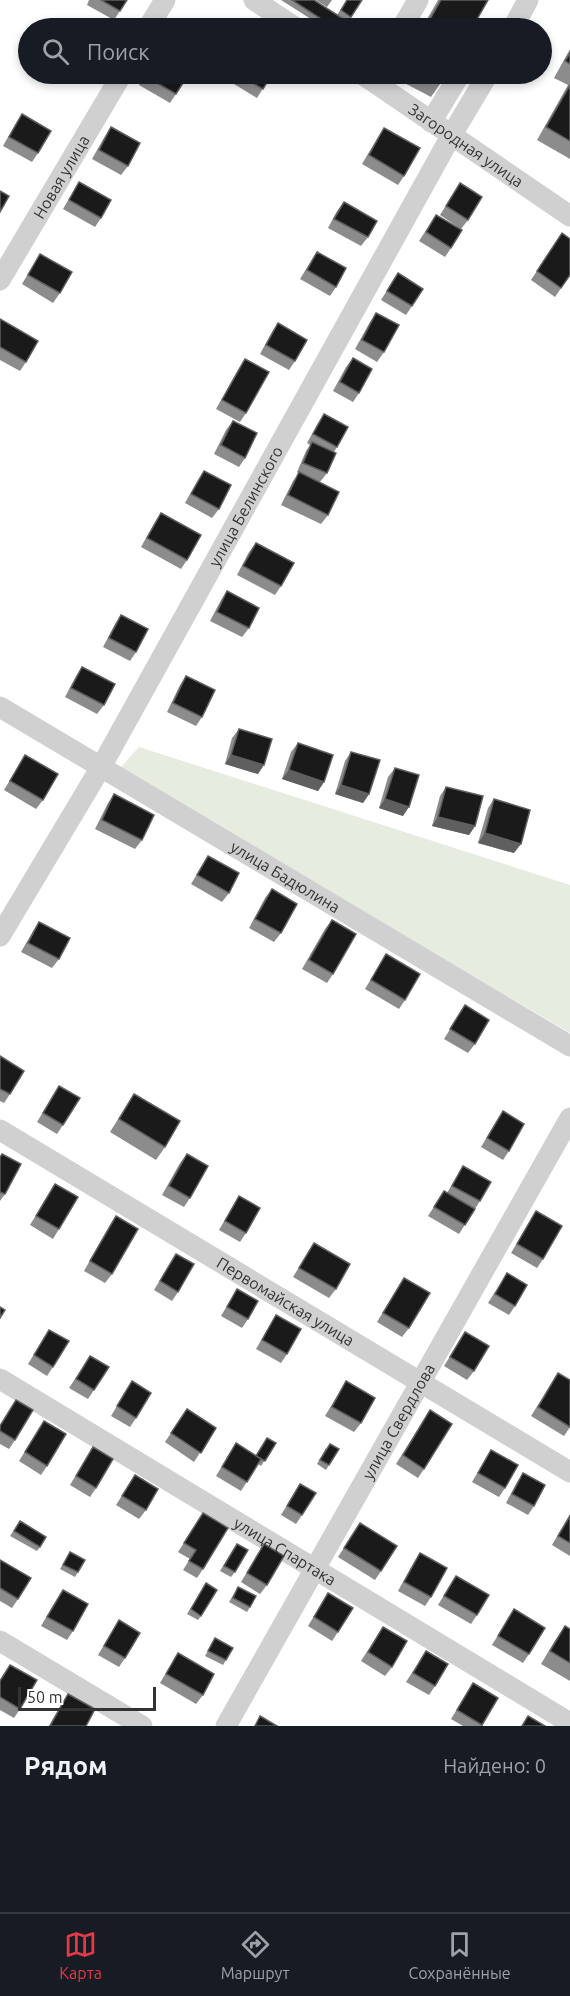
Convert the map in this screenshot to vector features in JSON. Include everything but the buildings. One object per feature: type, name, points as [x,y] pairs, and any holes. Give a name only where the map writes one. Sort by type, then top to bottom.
[{"type":"street","points":[[154,18],[165,0]]},
{"type":"street","points":[[254,0],[281,18]]},
{"type":"street","points":[[408,18],[418,0]]},
{"type":"street","points":[[518,18],[528,0]]},
{"type":"street","name":"Новая улица","points":[[0,280],[116,84]]},
{"type":"street","name":"Загородная улица","points":[[381,84],[431,122],[570,216]]},
{"type":"street","points":[[431,122],[454,84]]},
{"type":"street","name":"улица Белинского","points":[[0,936],[101,767],[482,84]]},
{"type":"street","name":"улица Бадюлина","points":[[0,707],[570,1046]]},
{"type":"street","name":"улица Свердлова","points":[[226,1726],[570,1118]]},
{"type":"street","name":"Первомайская улица","points":[[0,1130],[570,1472]]},
{"type":"street","name":"улица Спартака","points":[[0,1379],[570,1723]]},
{"type":"street","points":[[0,1641],[142,1726]]},
{"type":"shaded area","points":[[139,747],[570,885],[570,1033],[120,768]]}]
